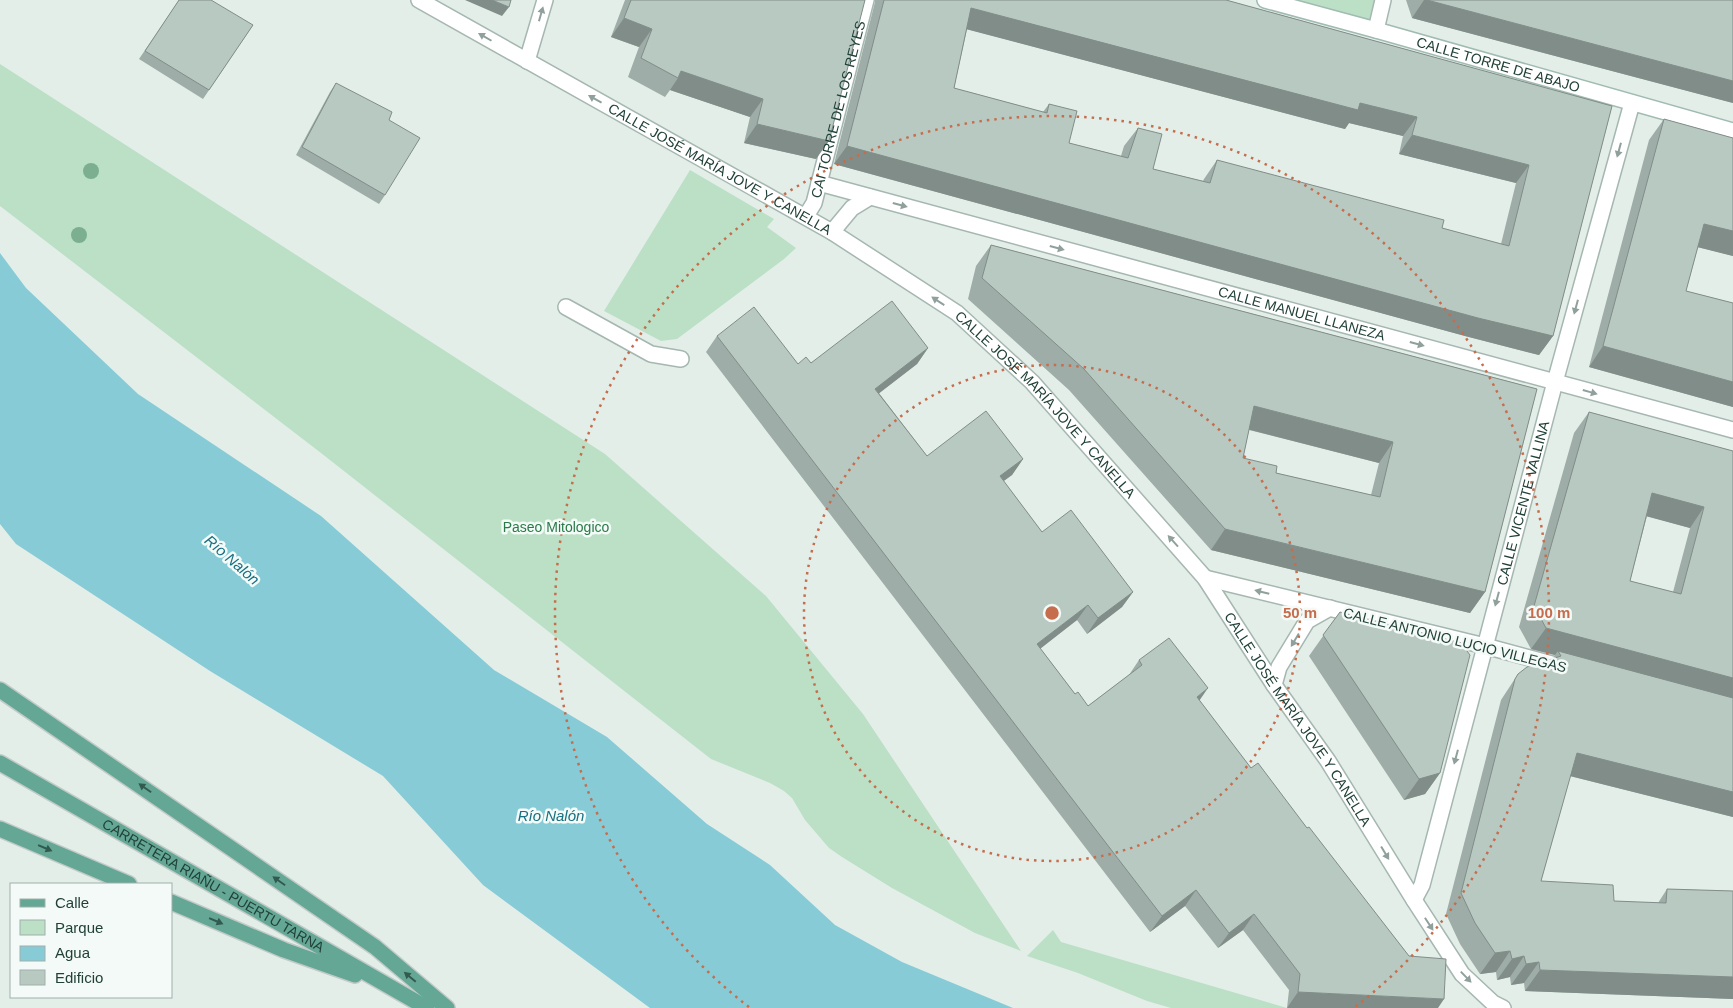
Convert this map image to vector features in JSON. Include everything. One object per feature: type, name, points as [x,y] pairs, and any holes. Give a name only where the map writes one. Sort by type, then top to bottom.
[{"type":"main road","points":[[0,690],[375,948],[447,1008]]},
{"type":"main road","name":"CARRETERA RIAÑU - PUERTU TARNA","points":[[0,763],[427,1008]]},
{"type":"main road","points":[[0,829],[127,883]]},
{"type":"main road","points":[[172,902],[284,950],[392,987]]},
{"type":"street","name":"CALLE JOSÉ MARÍA JOVE Y CANELLA","points":[[419,0],[832,232],[957,313],[1032,382],[1205,578],[1274,685],[1328,761],[1462,974],[1498,1006]]},
{"type":"street","points":[[527,61],[545,0]]},
{"type":"street","name":"CAI TORRE DE LOS REYES","points":[[806,216],[814,203],[866,0]]},
{"type":"street","name":"CALLE TORRE DE ABAJO","points":[[1265,0],[1733,131]]},
{"type":"street","points":[[1376,30],[1383,0]]},
{"type":"street","name":"CALLE VICENTE VALLINA","points":[[1414,900],[1422,885],[1555,382],[1632,104]]},
{"type":"street","name":"CALLE MANUEL LLANEZA","points":[[819,183],[1733,430]]},
{"type":"street","points":[[832,232],[852,208],[870,197]]},
{"type":"street","points":[[566,307],[651,354],[681,359]]},
{"type":"street","name":"CALLE ANTONIO LUCIO VILLEGAS","points":[[1205,578],[1485,646],[1580,672]]},
{"type":"street","points":[[1274,685],[1279,667],[1307,621],[1330,608]]},
{"type":"green space","points":[[1265,0],[1383,0],[1376,30]]},
{"type":"green space","name":"Paseo Mitologico","points":[[0,64],[605,454],[766,596],[863,714],[1021,951],[975,933],[892,888],[829,848],[805,820],[792,798],[784,791],[770,783],[711,759],[321,453],[0,206]]},
{"type":"green space","points":[[690,170],[774,219],[767,227],[796,248],[677,339],[661,341],[604,311]]},
{"type":"green space","points":[[1053,930],[1061,942],[1287,1008],[1171,1008],[1147,1001],[1078,973],[1027,956]]},
{"type":"water","name":"Río Nalón","points":[[0,253],[26,288],[138,394],[321,516],[494,670],[607,737],[707,824],[770,865],[835,925],[902,962],[1013,1008],[650,1008],[483,885],[383,776],[210,671],[16,544],[0,524]]},
{"type":"building","points":[[179,0],[211,0],[253,25],[209,90],[145,51]]},
{"type":"building","points":[[492,0],[511,0],[509,7]]},
{"type":"building","points":[[631,0],[865,0],[829,141],[757,124],[763,99],[681,71],[678,78],[641,58],[652,29],[624,18]]},
{"type":"building","points":[[884,0],[1226,0],[1612,106],[1553,336],[1478,318],[847,146]],"holes":[[[971,8],[1358,110],[1360,103],[1417,117],[1412,135],[1529,165],[1509,246],[1442,228],[1444,220],[1217,160],[1210,183],[1153,169],[1162,134],[1138,128],[1128,158],[1069,143],[1077,111],[1049,104],[1047,113],[954,88]]]},
{"type":"building","points":[[1427,0],[1733,0],[1733,81]]},
{"type":"building","points":[[336,83],[392,112],[389,120],[420,138],[385,195],[302,147]]},
{"type":"building","points":[[1664,119],[1733,138],[1733,231],[1704,224],[1686,291],[1733,303],[1733,382],[1603,346]]},
{"type":"building","points":[[991,245],[1537,389],[1485,592],[1225,529],[1084,369],[982,278]],"holes":[[[1254,406],[1393,442],[1380,497],[1276,473],[1277,466],[1243,458]]]},
{"type":"building","points":[[892,301],[928,348],[875,389],[927,456],[986,411],[1023,459],[1000,476],[1042,532],[1071,510],[1133,592],[1098,618],[1088,605],[1037,644],[1075,694],[1078,692],[1088,706],[1142,665],[1139,660],[1169,638],[1208,688],[1197,697],[1251,768],[1258,763],[1409,956],[1446,959],[1444,999],[1298,992],[1300,974],[1254,914],[1229,933],[1196,890],[1162,916],[717,336],[754,307],[798,364],[806,357],[811,363]]},
{"type":"building","points":[[1589,412],[1733,451],[1733,678],[1546,628],[1534,606]],"holes":[[[1652,493],[1704,507],[1681,594],[1630,581]]]},
{"type":"building","points":[[1340,612],[1461,643],[1470,655],[1440,773],[1419,779],[1323,635]]},
{"type":"building","points":[[1558,651],[1733,698],[1733,792],[1577,753],[1541,881],[1613,885],[1614,901],[1666,903],[1667,889],[1733,891],[1733,977],[1540,970],[1539,962],[1526,964],[1524,956],[1512,959],[1510,951],[1495,953],[1475,923],[1461,893],[1515,679],[1527,667],[1561,656]]}]
